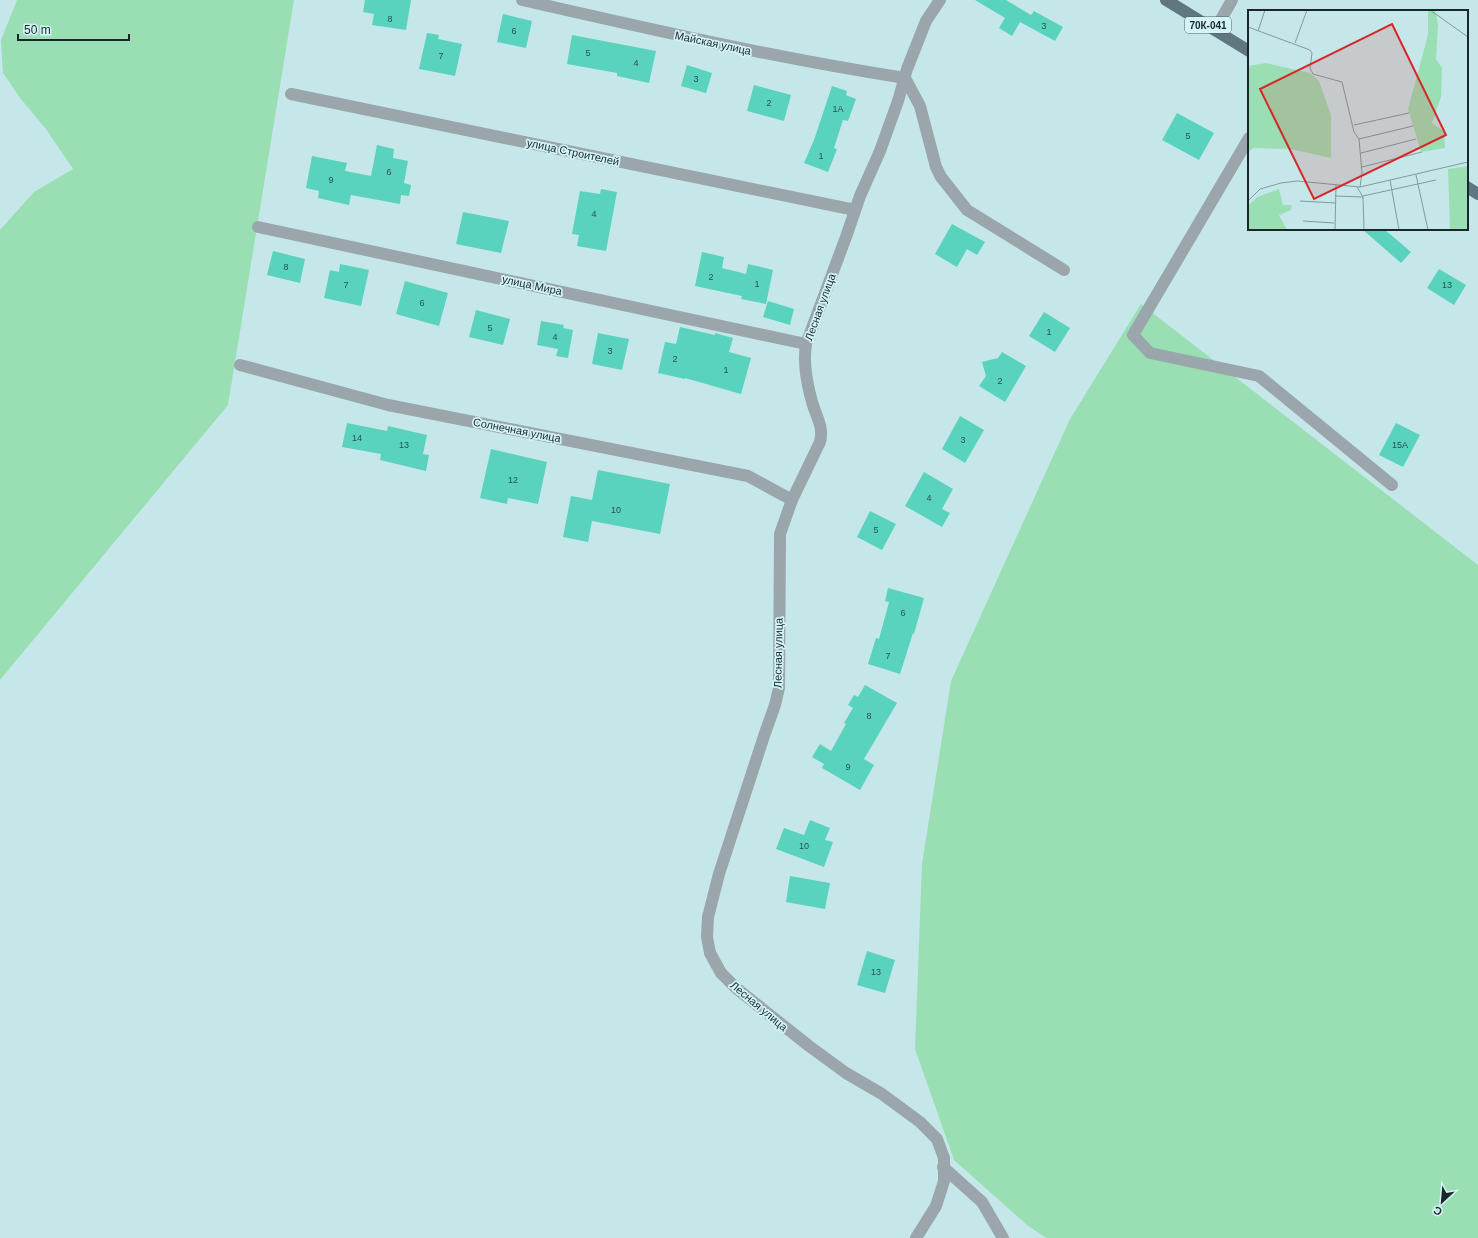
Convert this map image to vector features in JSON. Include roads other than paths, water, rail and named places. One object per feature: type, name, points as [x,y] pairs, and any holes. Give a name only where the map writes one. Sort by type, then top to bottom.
[{"type":"main road","name":"70К-041","points":[[1166,0],[1248,50]]},
{"type":"main road","points":[[1468,188],[1478,194]]},
{"type":"street","name":"Майская улица","points":[[522,0],[691,38],[809,62],[905,78]]},
{"type":"street","name":"Лесная улица","points":[[916,1238],[936,1206],[944,1181],[944,1158],[937,1139],[932,1132],[920,1122],[882,1094],[846,1073],[809,1046],[736,988],[721,973],[710,953],[706,937],[708,917],[719,874],[775,705],[779,688],[780,534],[792,500],[820,442],[821,435],[805,374],[806,344],[860,196],[880,151],[907,69],[926,21],[940,0]]},
{"type":"street","points":[[1215,30],[1232,0]]},
{"type":"street","points":[[905,78],[920,106],[936,167],[941,177],[956,198],[967,210],[1064,270]]},
{"type":"street","name":"улица Строителей","points":[[291,94],[855,210]]},
{"type":"street","points":[[1248,140],[1133,335],[1150,353],[1258,376],[1392,485]]},
{"type":"street","name":"улица Мира","points":[[258,227],[806,344]]},
{"type":"street","name":"Солнечная улица","points":[[240,365],[388,405],[748,476],[792,500]]},
{"type":"street","points":[[943,1167],[982,1202],[1003,1238]]}]
